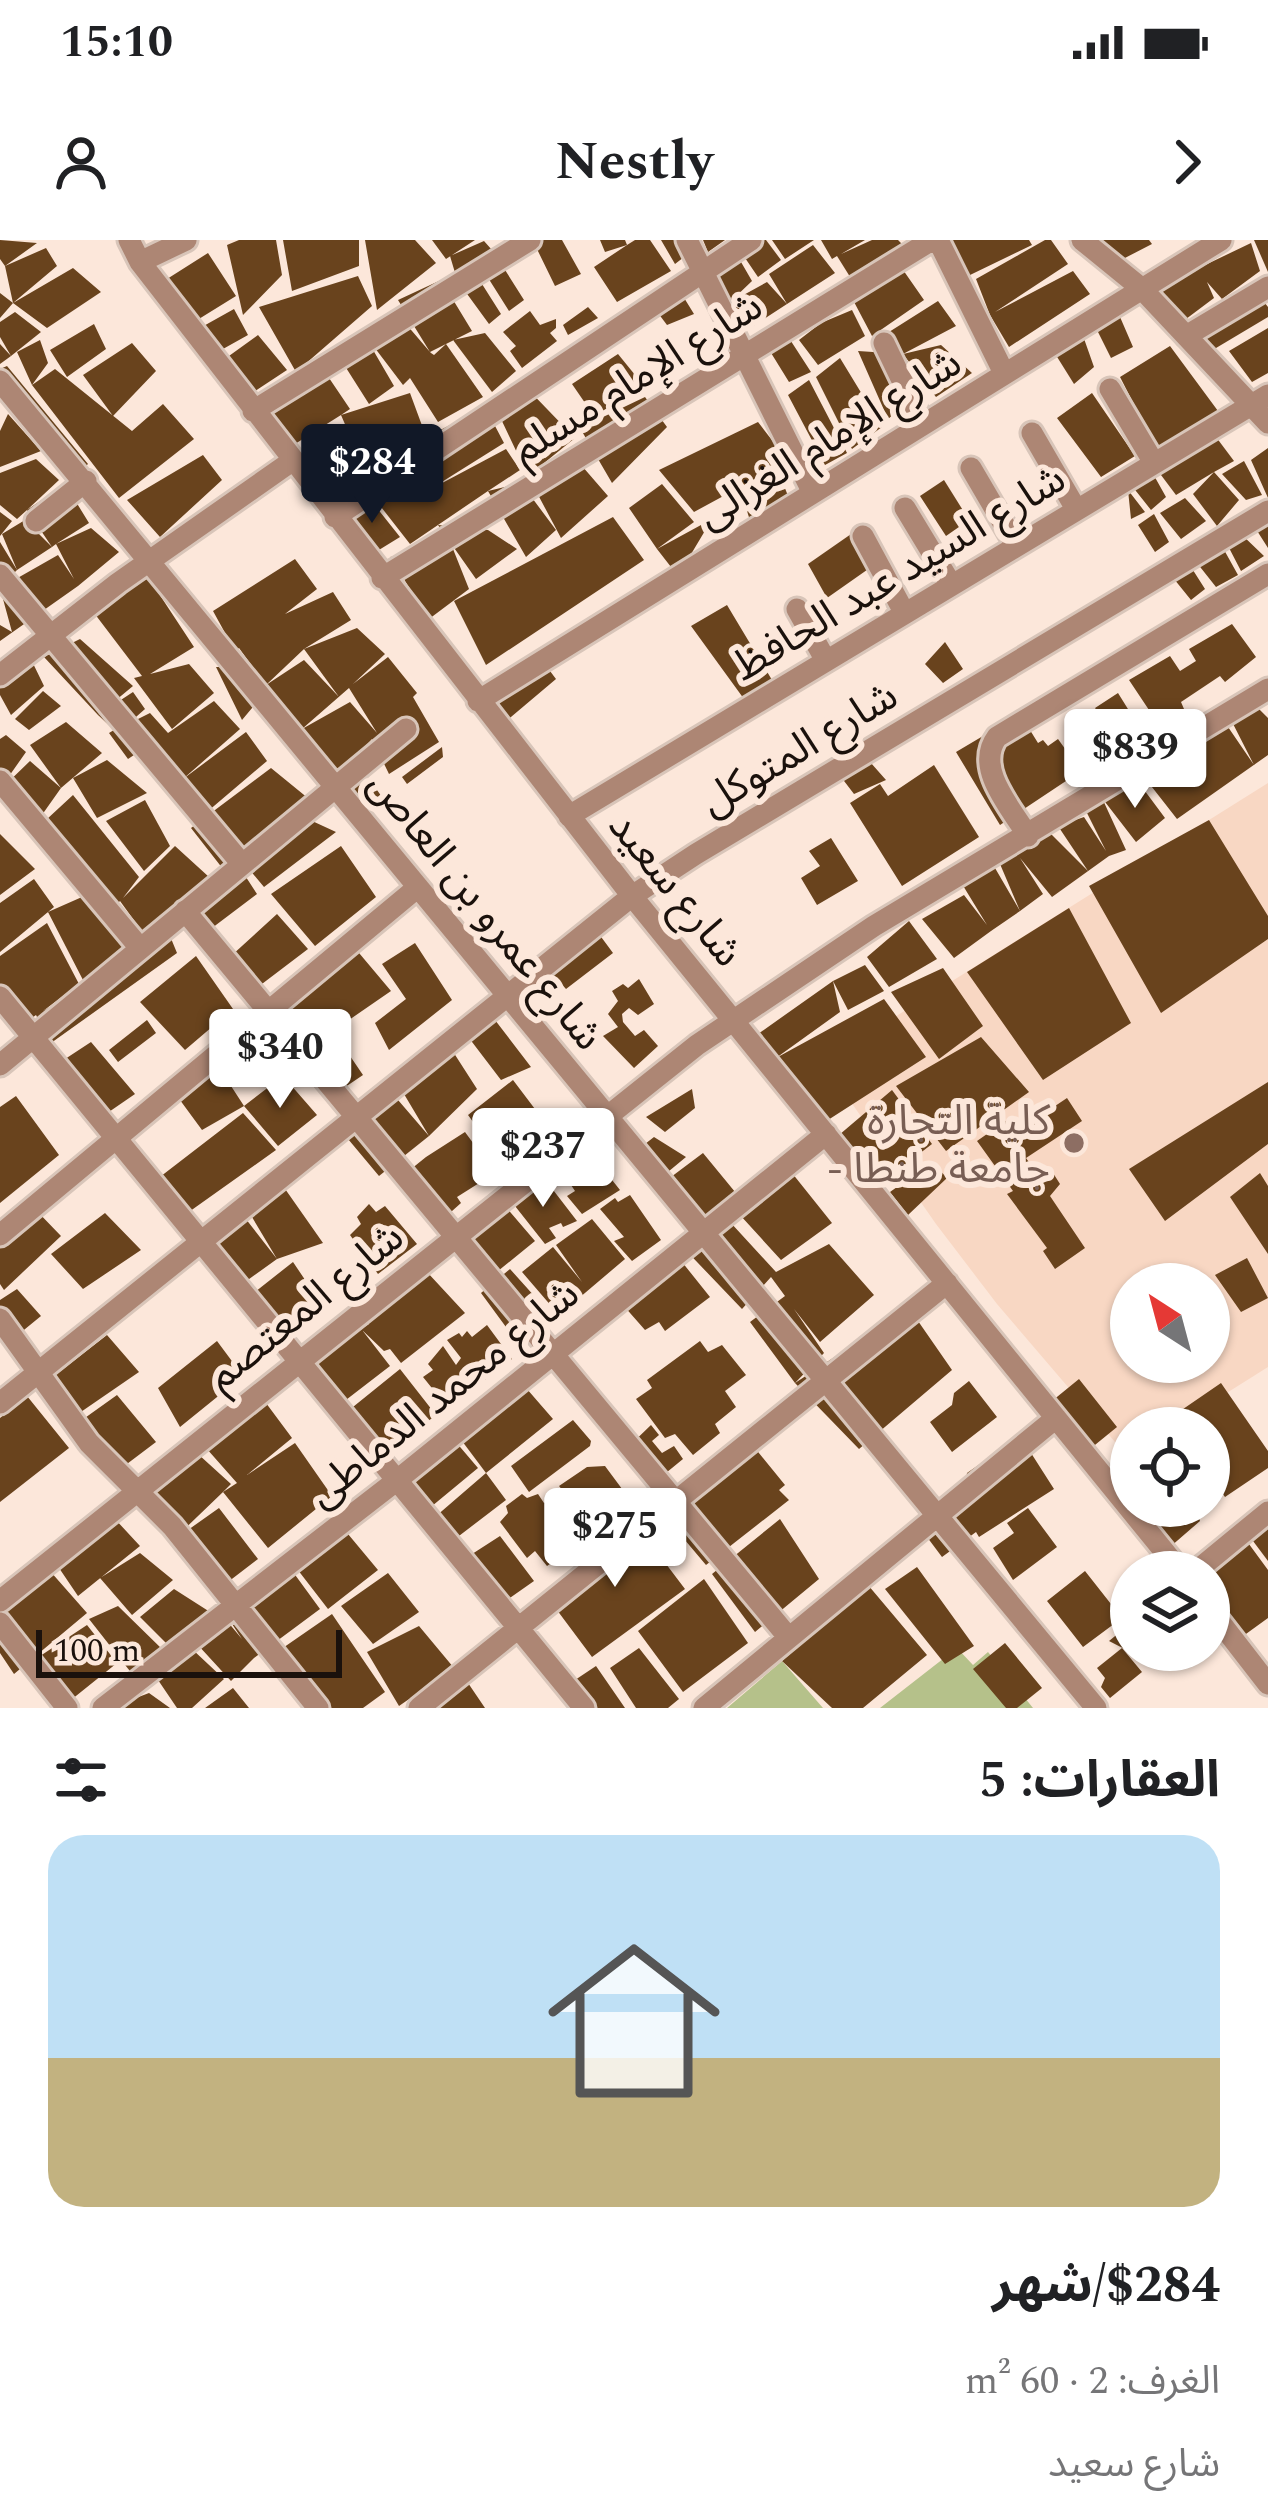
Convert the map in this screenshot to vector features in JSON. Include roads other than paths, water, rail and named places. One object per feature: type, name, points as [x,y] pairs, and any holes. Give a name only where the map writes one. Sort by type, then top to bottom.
[{"type":"street","points":[[129,247],[186,240]]},
{"type":"street","points":[[253,410],[530,240]]},
{"type":"street","points":[[687,240],[812,493]]},
{"type":"street","points":[[335,517],[751,240]]},
{"type":"street","points":[[935,240],[1004,374]]},
{"type":"street","name":"شارع الإمام مسلم","points":[[382,578],[935,240]]},
{"type":"street","points":[[1082,240],[1141,288],[1186,336],[1260,400],[1268,423]]},
{"type":"street","name":"شارع الإمام الغزالى","points":[[478,701],[1220,240]]},
{"type":"street","name":"شارع سعيد","points":[[129,247],[632,896],[1164,1551]]},
{"type":"street","points":[[1186,336],[1268,286]]},
{"type":"street","points":[[884,343],[922,424]]},
{"type":"street","name":"شارع عمرو بن العاص","points":[[0,381],[1096,1708]]},
{"type":"street","points":[[1110,389],[1154,463]]},
{"type":"street","name":"شارع السيد عبد الحافظ","points":[[569,816],[1260,400]]},
{"type":"street","points":[[1031,433],[1076,509]]},
{"type":"street","points":[[0,675],[150,560],[292,461]]},
{"type":"street","points":[[971,468],[1016,545]]},
{"type":"street","points":[[36,521],[86,481]]},
{"type":"street","points":[[905,508],[951,584]]},
{"type":"street","name":"شارع المتوكل","points":[[0,1403],[632,896],[1268,511]]},
{"type":"street","points":[[863,536],[904,612]]},
{"type":"street","points":[[1028,836],[990,770],[988,752],[993,742],[1268,574]]},
{"type":"street","points":[[0,575],[242,864]]},
{"type":"street","points":[[797,609],[825,659]]},
{"type":"street","name":"شارع المعتصم","points":[[0,1600],[605,1115],[733,1019],[874,926],[1268,689]]},
{"type":"street","points":[[0,1065],[406,729]]},
{"type":"street","points":[[0,781],[140,948]]},
{"type":"street","points":[[0,1235],[418,886]]},
{"type":"street","points":[[185,911],[789,1638]]},
{"type":"street","points":[[0,997],[584,1708]]},
{"type":"street","name":"شارع محمد الدماطى","points":[[104,1708],[396,1481],[826,1134]]},
{"type":"street","points":[[419,1708],[947,1283]]},
{"type":"street","points":[[0,1319],[89,1443],[172,1526],[317,1708]]},
{"type":"street","points":[[704,1708],[1056,1418]]},
{"type":"street","points":[[1221,1551],[1268,1512]]},
{"type":"street","points":[[0,1623],[67,1708]]},
{"type":"street","points":[[1230,1635],[1268,1684]]},
{"type":"place","name":"كلية التجارة - جامعة طنطا","points":[[1074,1143]]}]
